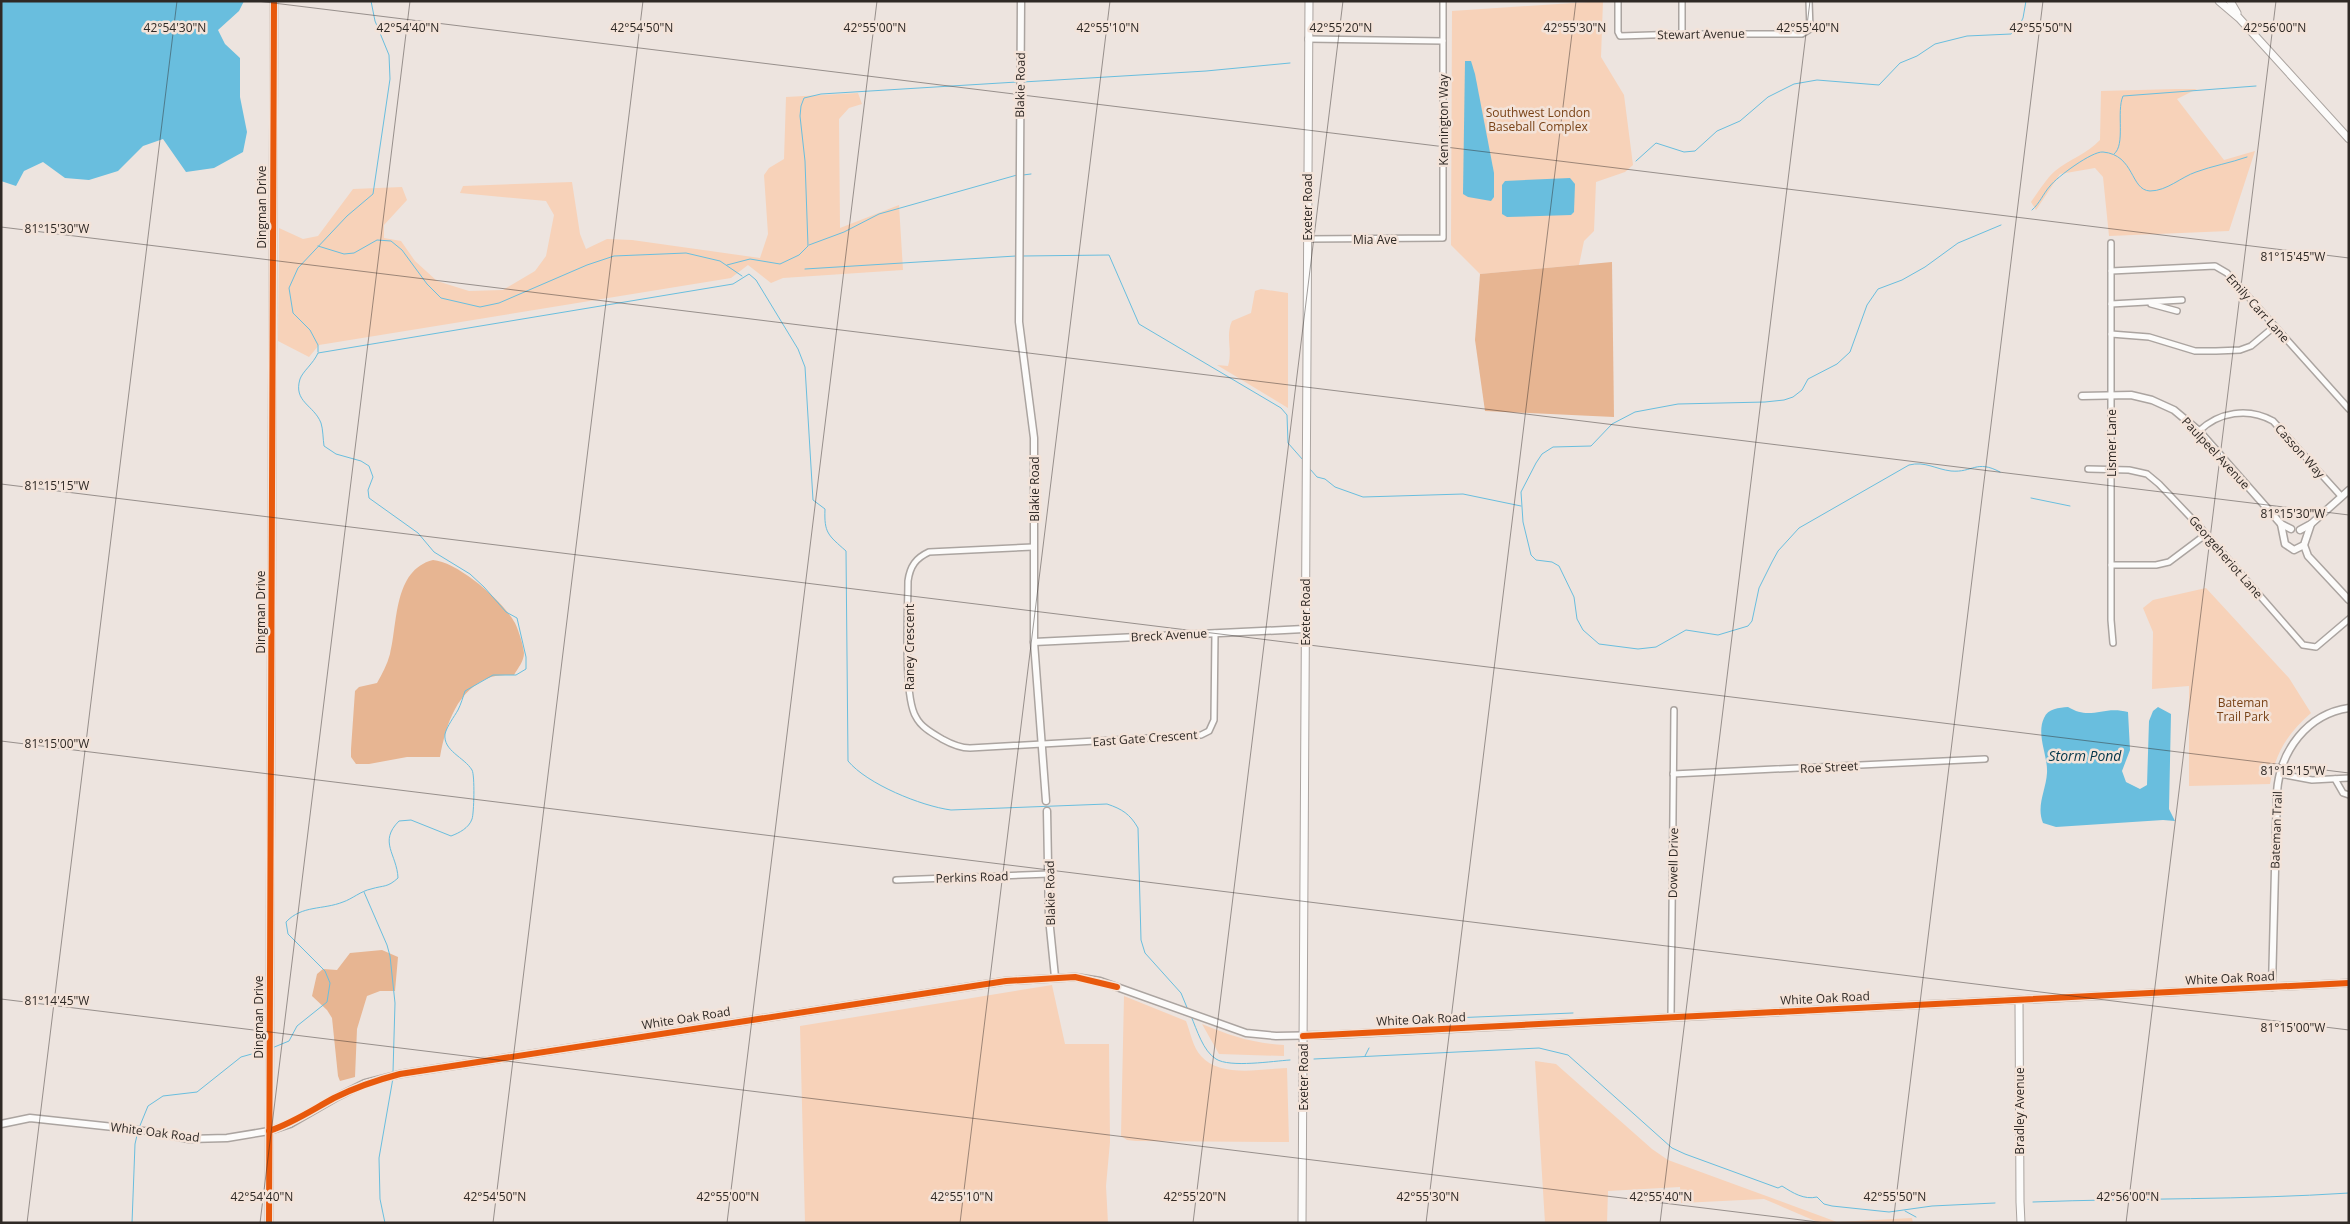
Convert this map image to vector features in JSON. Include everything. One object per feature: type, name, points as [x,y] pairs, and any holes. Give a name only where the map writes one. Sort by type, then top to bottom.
[{"type":"main road","name":"Exeter Road","points":[[1302,1223],[1308,1]]},
{"type":"main road","points":[[2219,1],[2239,18],[2349,139]]},
{"type":"main road","points":[[2230,1],[2239,18]]},
{"type":"main road","name":"Bradley Avenue","points":[[2019,1000],[2020,1202],[2022,1223]]},
{"type":"street","name":"Dingman Drive","points":[[269,1223],[274,1]]},
{"type":"street","name":"Blakie Road","points":[[1021,1],[1019,322],[1034,438],[1034,642],[1047,811],[1049,918],[1055,977]]},
{"type":"street","name":"Kennington Way","points":[[1443,238],[1444,1]]},
{"type":"street","name":"Stewart Avenue","points":[[1618,1],[1618,32],[1620,36],[1802,34],[1810,29],[1808,1]]},
{"type":"street","points":[[1682,1],[1682,34]]},
{"type":"street","points":[[1308,39],[1443,41]]},
{"type":"street","name":"Mia Ave","points":[[1307,239],[1443,238]]},
{"type":"street","name":"Lismer Lane","points":[[2111,243],[2111,566],[2113,643]]},
{"type":"street","name":"Emily Carr Lane","points":[[2111,271],[2215,266],[2227,272],[2349,409]]},
{"type":"street","points":[[2111,304],[2182,300]]},
{"type":"street","points":[[2145,302],[2177,312]]},
{"type":"street","points":[[2111,334],[2149,337],[2194,351],[2216,352],[2240,350],[2251,346],[2275,326]]},
{"type":"street","name":"Paulpeel Avenue","points":[[2082,396],[2131,396],[2152,400],[2174,410],[2199,431],[2281,524],[2291,529]]},
{"type":"street","name":"Casson Way","points":[[2199,431],[2213,420],[2224,415],[2258,414],[2273,421],[2341,496]]},
{"type":"street","name":"Georgeheriot Lane","points":[[2088,469],[2129,470],[2147,474],[2159,484],[2303,646],[2316,647],[2349,618]]},
{"type":"street","points":[[2349,490],[2311,524],[2300,530],[2291,529],[2285,536],[2287,547],[2308,556],[2349,600]]},
{"type":"street","name":"Paulpeel Avenue","points":[[2281,524],[2285,536]]},
{"type":"street","points":[[2308,556],[2304,545],[2305,537],[2311,524]]},
{"type":"street","points":[[2300,530],[2305,537]]},
{"type":"street","points":[[2111,566],[2156,565],[2170,562],[2205,535]]},
{"type":"street","points":[[2297,550],[2304,545]]},
{"type":"street","name":"Raney Crescent","points":[[1033,547],[929,552],[914,563],[908,580],[909,693],[913,711],[918,721],[929,732],[959,747],[1042,744]]},
{"type":"street","name":"Breck Avenue","points":[[1034,642],[1304,629]]},
{"type":"street","name":"East Gate Crescent","points":[[1042,744],[1199,736],[1207,732],[1214,720],[1215,633]]},
{"type":"street","name":"Bateman Trail","points":[[2272,987],[2277,792],[2280,774],[2288,752],[2306,728],[2323,716],[2349,708]]},
{"type":"street","name":"Dowell Drive","points":[[1671,1017],[1674,710]]},
{"type":"street","name":"Roe Street","points":[[1673,774],[1985,760]]},
{"type":"street","points":[[2280,774],[2312,780],[2349,778]]},
{"type":"street","points":[[2336,779],[2343,793],[2349,795]]},
{"type":"street","name":"Perkins Road","points":[[896,880],[1049,874]]},
{"type":"street","name":"White Oak Road","points":[[1,1124],[30,1118],[132,1128],[189,1139],[227,1138],[269,1131],[290,1124],[334,1098],[365,1083],[400,1074],[940,990],[1055,977],[1075,977],[1100,981],[1246,1032],[1276,1036],[2349,983]]},
{"type":"green space","name":"Southwest London Baseball Complex","points":[[1603,1],[1601,57],[1624,95],[1633,165],[1625,172],[1596,182],[1594,231],[1584,241],[1579,265],[1480,274],[1451,245],[1452,11]]},
{"type":"green space","points":[[2197,89],[2177,99],[2224,160],[2255,151],[2229,231],[2109,236],[2103,177],[2095,168],[2060,174],[2036,210],[2031,202],[2052,174],[2090,149],[2100,140],[2101,91]]},
{"type":"green space","points":[[858,93],[862,104],[849,108],[839,119],[840,228],[899,205],[903,270],[783,278],[771,283],[748,265],[731,278],[319,345],[309,357],[278,341],[279,228],[303,239],[318,236],[353,189],[402,187],[407,200],[384,225],[384,238],[401,241],[415,261],[437,281],[469,291],[503,290],[535,271],[546,256],[554,215],[546,201],[460,193],[463,186],[572,182],[580,234],[586,249],[607,239],[632,240],[760,258],[768,234],[764,175],[769,168],[784,159],[786,97]]},
{"type":"green space","points":[[1261,289],[1288,293],[1288,408],[1217,365],[1228,366],[1230,354],[1229,332],[1232,321],[1251,313],[1255,291]]},
{"type":"green space","name":"Bateman Trail Park","points":[[2206,588],[2289,678],[2311,713],[2284,744],[2275,763],[2270,784],[2189,786],[2189,686],[2152,689],[2153,632],[2143,608],[2153,600]]},
{"type":"green space","points":[[1052,985],[1065,1044],[1109,1044],[1110,1142],[1106,1186],[1108,1223],[805,1223],[800,1026]]},
{"type":"green space","points":[[1124,996],[1186,1021],[1198,1053],[1209,1063],[1230,1070],[1241,1071],[1287,1068],[1289,1142],[1136,1141],[1127,1140],[1121,1136]]},
{"type":"green space","points":[[1202,1024],[1242,1038],[1262,1043],[1284,1045],[1284,1056],[1219,1054]]},
{"type":"green space","points":[[1535,1061],[1556,1064],[1652,1149],[1668,1160],[1837,1222],[1912,1218],[1913,1223],[1820,1223],[1764,1199],[1681,1203],[1680,1187],[1608,1191],[1607,1223],[1545,1223]]},
{"type":"shaded area","points":[[1612,262],[1614,417],[1485,411],[1475,340],[1480,274]]},
{"type":"shaded area","points":[[433,560],[443,562],[467,575],[501,604],[515,623],[521,638],[524,653],[523,659],[514,675],[491,677],[479,683],[462,699],[450,720],[440,757],[407,757],[369,764],[356,764],[351,757],[355,691],[359,687],[377,683],[390,654],[399,600],[404,586],[420,566]]},
{"type":"shaded area","points":[[382,950],[398,957],[395,991],[380,991],[367,996],[357,1029],[355,1077],[340,1081],[332,1018],[327,1010],[312,996],[317,974],[323,969],[337,970],[350,953]]},
{"type":"water","points":[[1,1],[244,1],[239,11],[218,30],[225,44],[240,58],[240,97],[247,132],[243,152],[214,168],[186,172],[163,139],[143,146],[118,171],[89,180],[65,178],[43,162],[24,171],[16,186],[1,181]]},
{"type":"water","points":[[1465,61],[1471,61],[1475,74],[1494,173],[1494,197],[1491,201],[1468,197],[1463,194]]},
{"type":"water","points":[[1570,178],[1575,184],[1574,212],[1571,215],[1507,217],[1502,214],[1502,185],[1505,181]]},
{"type":"water","name":"Storm Pond","points":[[2068,707],[2084,713],[2111,710],[2128,712],[2130,750],[2122,771],[2126,782],[2140,789],[2147,785],[2149,721],[2153,711],[2158,707],[2171,714],[2169,809],[2175,821],[2163,820],[2056,827],[2043,823],[2041,804],[2047,766],[2041,731],[2042,725],[2048,712]]},
{"type":"waterway","points":[[318,352],[318,345],[310,330],[293,313],[289,288],[298,268],[347,216],[373,194],[390,79],[389,55],[375,21],[371,1]]},
{"type":"waterway","points":[[1636,161],[1656,143],[1684,152],[1695,151],[1717,131],[1740,121],[1768,97],[1794,84],[1817,80],[1879,85],[1900,63],[1917,56],[1935,44],[1967,36],[2011,34],[2018,28],[2023,18],[2026,1]]},
{"type":"waterway","points":[[1023,82],[1206,71],[1290,63]]},
{"type":"waterway","points":[[727,265],[750,259],[780,264],[799,255],[808,246],[805,161],[800,116],[804,98],[821,94],[1017,82]]},
{"type":"waterway","points":[[2114,154],[2118,150],[2120,111],[2123,96],[2256,86]]},
{"type":"waterway","points":[[2032,210],[2050,186],[2060,177],[2075,165],[2098,153],[2113,154],[2121,159],[2127,165],[2139,185],[2150,191],[2162,189],[2190,174],[2247,157]]},
{"type":"waterway","points":[[1023,175],[1031,174]]},
{"type":"waterway","points":[[809,245],[844,232],[879,214],[1017,175]]},
{"type":"waterway","points":[[2000,472],[1992,468],[1980,466],[1951,471],[1925,465],[1909,465],[1799,528],[1778,551],[1772,562],[1759,588],[1752,621],[1748,626],[1718,635],[1686,630],[1656,647],[1638,649],[1599,644],[1583,630],[1577,619],[1574,597],[1559,566],[1552,562],[1536,560],[1531,555],[1523,522],[1521,492],[1542,454],[1553,447],[1591,446],[1612,424],[1635,412],[1678,404],[1765,402],[1793,397],[1802,390],[1808,379],[1837,364],[1850,352],[1867,305],[1878,289],[1902,280],[1925,267],[1958,243],[2001,225]]},
{"type":"waterway","points":[[318,246],[344,254],[354,253],[377,240],[391,241],[402,250],[427,284],[441,298],[480,307],[499,303],[587,265],[614,256],[686,253],[720,261],[742,276]]},
{"type":"waterway","points":[[1023,256],[1109,255],[1139,324],[1281,408],[1287,415],[1288,443],[1303,460]]},
{"type":"waterway","points":[[805,269],[1016,256]]},
{"type":"waterway","points":[[272,1048],[289,1041],[297,1026],[327,1002],[330,983],[325,971],[288,934],[286,922],[306,910],[343,902],[367,890],[388,885],[398,878],[389,842],[393,828],[399,821],[411,820],[451,836],[469,825],[473,810],[473,773],[468,765],[447,745],[445,740],[446,731],[458,710],[465,691],[493,675],[516,675],[526,669],[526,657],[517,618],[506,612],[470,574],[434,552],[418,533],[369,498],[368,490],[373,477],[369,466],[361,461],[336,454],[324,446],[321,423],[299,393],[301,376],[314,361],[318,353],[733,284],[749,274],[756,280],[798,349],[805,367],[813,500],[825,509],[825,523],[828,533],[846,551],[848,761],[857,770],[881,786],[910,799],[939,808],[951,810],[1107,804],[1125,813],[1138,828],[1141,940],[1145,953],[1181,993],[1188,1010]]},
{"type":"waterway","points":[[1310,469],[1317,477],[1325,479],[1335,487],[1363,497],[1463,494],[1521,506]]},
{"type":"waterway","points":[[2031,498],[2070,506]]},
{"type":"waterway","points":[[364,892],[390,956],[395,1003],[393,1072]]},
{"type":"waterway","points":[[1380,1021],[1573,1013]]},
{"type":"waterway","points":[[1191,1016],[1204,1046],[1216,1059],[1223,1062],[1241,1064],[1290,1060]]},
{"type":"waterway","points":[[1365,1056],[1369,1048]]},
{"type":"waterway","points":[[1314,1059],[1539,1048],[1568,1055],[1672,1148],[1778,1188],[1782,1186],[1808,1198],[1817,1197],[1824,1204],[1889,1212],[1932,1206],[1995,1203]]},
{"type":"waterway","points":[[139,1128],[148,1106],[163,1096],[197,1092],[241,1057],[266,1050]]},
{"type":"waterway","points":[[385,1223],[380,1199],[379,1158],[393,1078]]},
{"type":"waterway","points":[[132,1223],[135,1144],[138,1131]]},
{"type":"waterway","points":[[2033,1202],[2270,1197],[2349,1193]]},
{"type":"waterway","points":[[1905,1211],[1916,1217]]},
{"type":"waterway","points":[[413,1223],[420,1223]]},
{"type":"cycle path","points":[[269,1223],[274,1]]},
{"type":"cycle path","points":[[269,1131],[350,1090],[400,1074],[1006,981],[1075,977],[1117,987]]},
{"type":"cycle path","points":[[1303,1036],[2349,983]]}]
